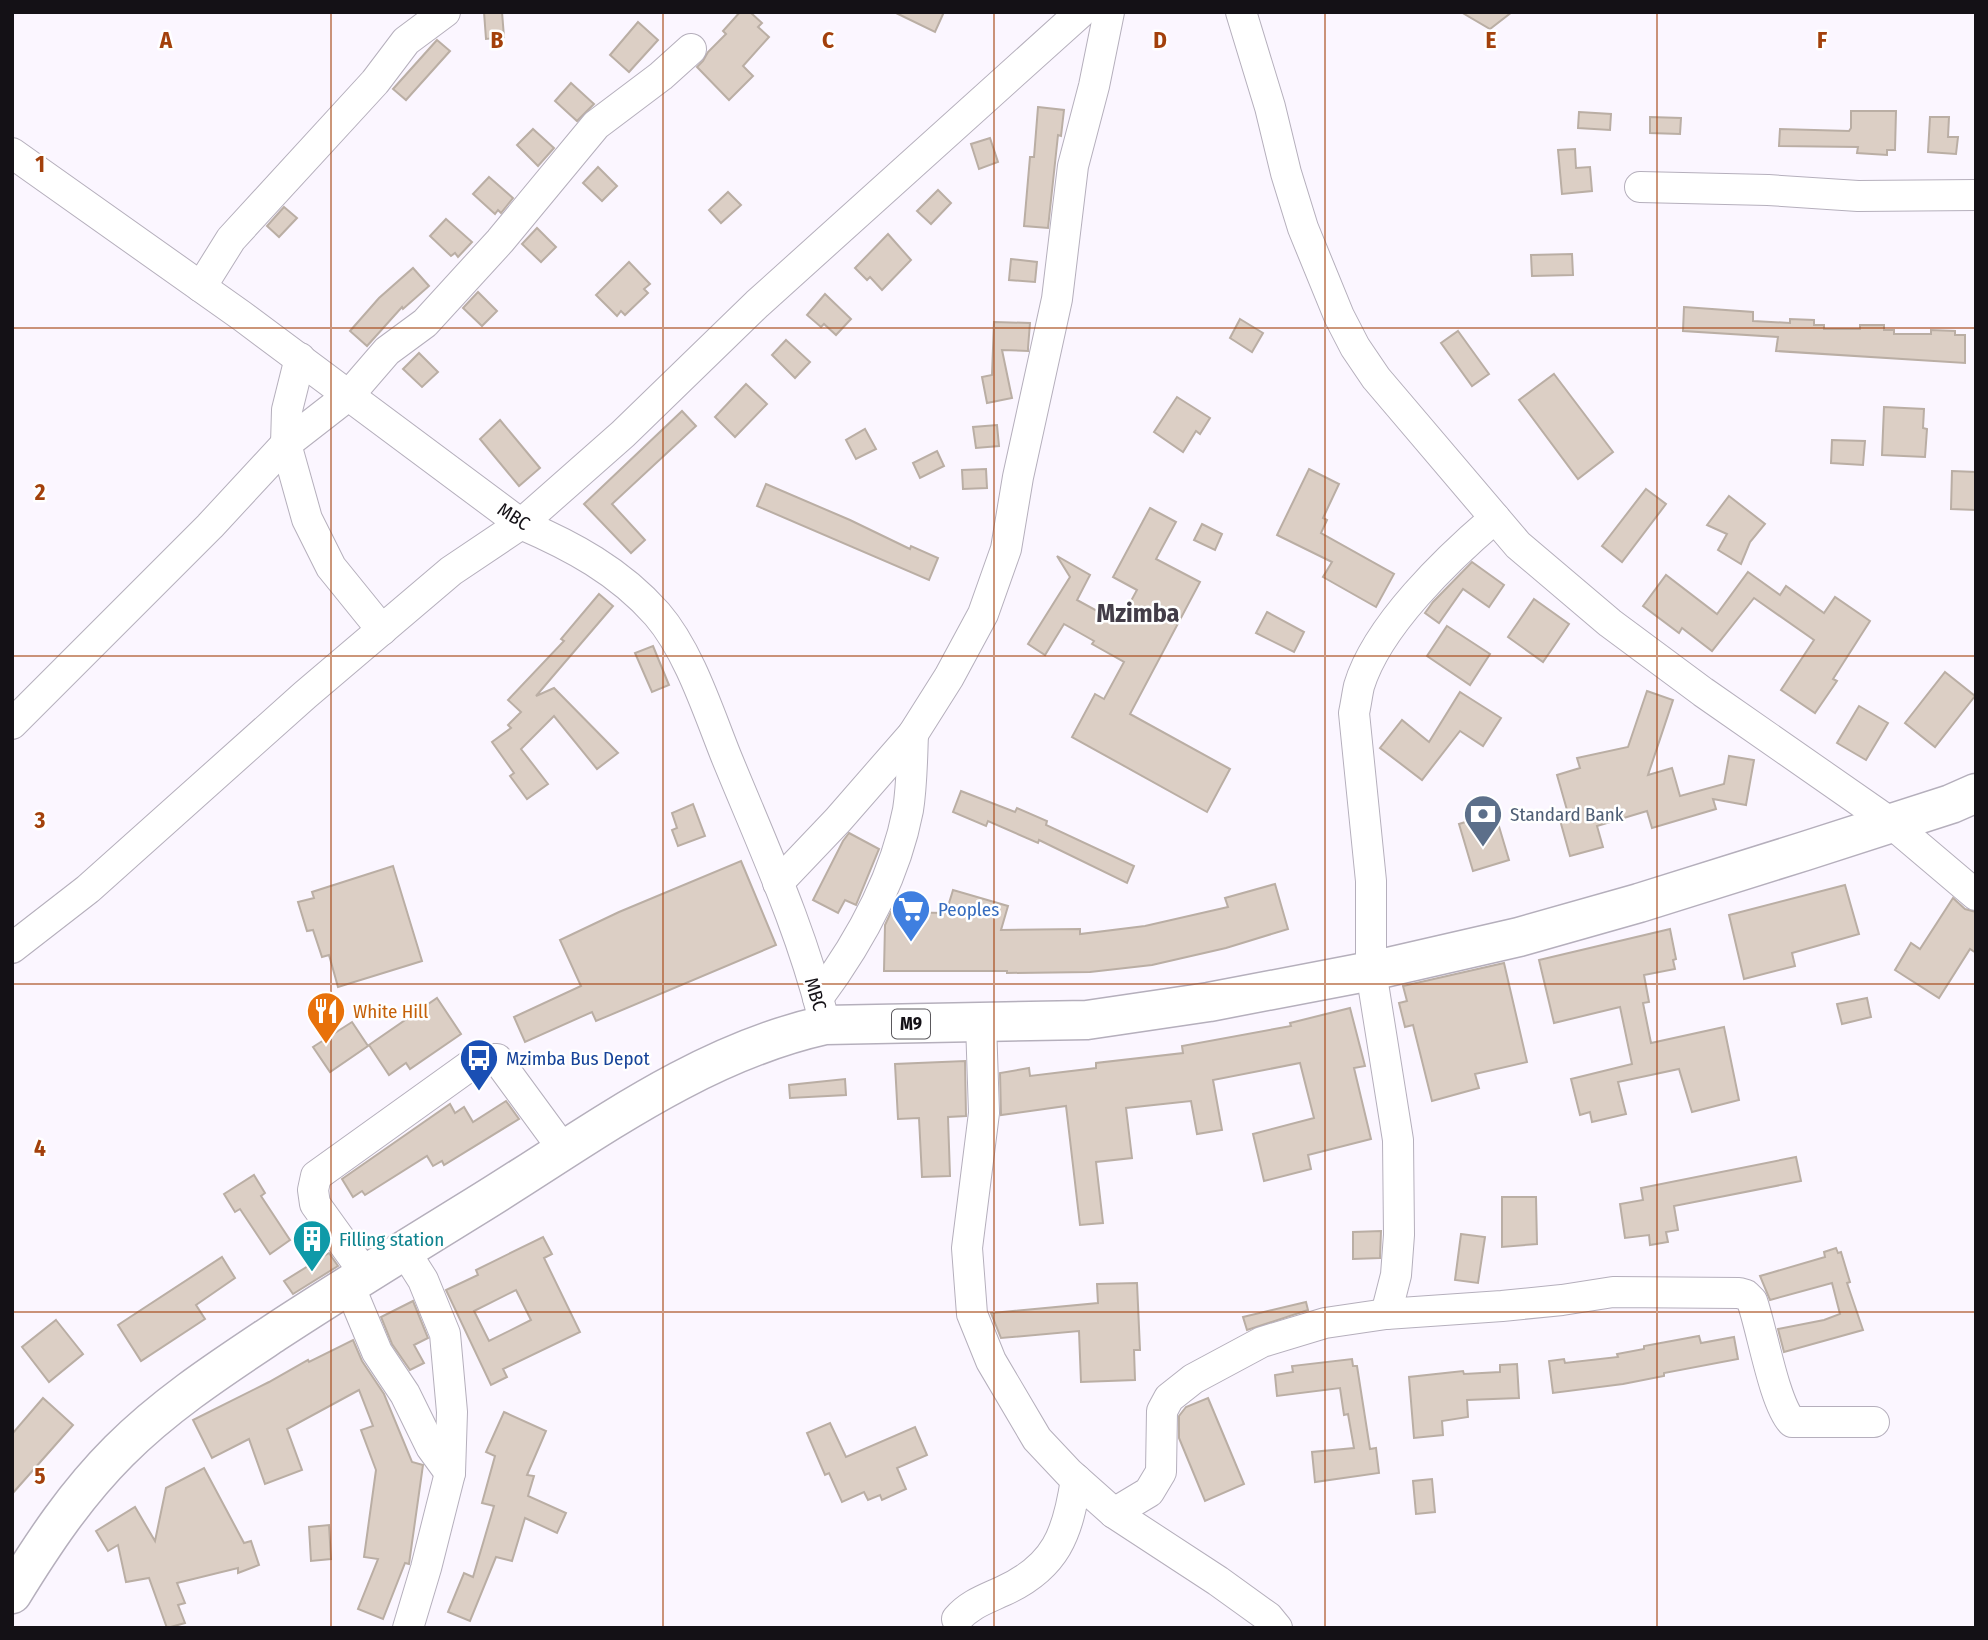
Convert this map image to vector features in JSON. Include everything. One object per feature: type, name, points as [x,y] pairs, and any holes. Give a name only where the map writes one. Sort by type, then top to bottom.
[{"type":"main road","name":"M9","points":[[12,1594],[45,1540],[80,1493],[121,1449],[192,1387],[563,1149],[692,1075],[738,1051],[790,1032],[822,1011],[981,1023],[1087,1020],[1209,1002],[1371,971],[1519,937],[1639,903],[1951,804],[1976,793]]},
{"type":"street","points":[[201,287],[231,239],[375,82],[406,41],[446,12]]},
{"type":"street","points":[[12,948],[88,889],[305,695],[451,571],[521,524],[623,434],[757,304],[1081,12]]},
{"type":"street","points":[[778,883],[914,734],[983,614],[1006,549],[1018,477],[1057,299],[1073,166],[1094,86],[1109,12]]},
{"type":"street","points":[[1241,12],[1303,228],[1339,316],[1355,347],[1376,378],[1518,545],[1610,623],[1703,692],[1891,823],[1976,895]]},
{"type":"street","points":[[12,724],[210,526],[286,444],[349,395],[387,351],[425,323],[500,241],[596,125],[662,76],[691,49]]},
{"type":"street","name":"MBC","points":[[12,153],[300,358],[521,524],[572,547],[615,574],[657,614],[688,664],[778,883],[822,1011]]},
{"type":"street","points":[[1640,187],[1755,189],[1858,196],[1976,195]]},
{"type":"street","points":[[300,358],[287,410],[286,444],[307,519],[331,567],[382,630]]},
{"type":"street","points":[[1386,1314],[1396,1275],[1398,1248],[1398,1140],[1371,971],[1371,881],[1354,713],[1359,687],[1368,665],[1399,615],[1469,540],[1495,518]]},
{"type":"street","points":[[822,1011],[893,867],[908,808],[914,734]]},
{"type":"street","points":[[981,1023],[984,1113],[967,1248],[972,1314],[991,1362],[1037,1439],[1076,1479],[1114,1513],[1218,1581],[1268,1618],[1277,1628]]},
{"type":"street","points":[[450,1473],[431,1447],[405,1394],[377,1352],[357,1280],[315,1204],[313,1190],[316,1176],[479,1059],[497,1059],[563,1149]]},
{"type":"street","points":[[404,1250],[424,1280],[445,1334],[452,1412],[450,1473],[408,1628]]},
{"type":"street","points":[[1114,1513],[1149,1492],[1161,1472],[1162,1411],[1169,1398],[1192,1379],[1262,1342],[1325,1323],[1386,1314],[1502,1306],[1613,1292],[1739,1293],[1752,1301],[1778,1389],[1788,1418],[1792,1422],[1874,1422]]},
{"type":"street","points":[[957,1619],[967,1608],[1028,1578],[1049,1560],[1062,1540],[1071,1511],[1076,1479]]},
{"type":"building","points":[[484,12],[502,12],[504,37],[486,39]]},
{"type":"building","points":[[740,12],[750,12],[762,23],[758,27],[769,37],[743,66],[753,76],[729,100],[697,67],[726,34],[723,31]]},
{"type":"building","points":[[894,12],[944,12],[935,32]]},
{"type":"building","points":[[1461,12],[1512,12],[1490,29]]},
{"type":"building","points":[[638,22],[658,40],[629,72],[610,55]]},
{"type":"building","points":[[437,40],[450,51],[406,100],[393,89]]},
{"type":"building","points":[[571,83],[594,104],[577,121],[555,101]]},
{"type":"building","points":[[1038,107],[1064,110],[1061,136],[1058,135],[1048,228],[1024,226],[1030,157],[1034,157]]},
{"type":"building","points":[[1851,111],[1896,111],[1895,150],[1887,150],[1887,155],[1857,153],[1858,147],[1779,146],[1780,129],[1849,131]]},
{"type":"building","points":[[1579,112],[1611,114],[1610,130],[1578,128]]},
{"type":"building","points":[[1650,117],[1681,118],[1680,134],[1650,133]]},
{"type":"building","points":[[1930,117],[1949,117],[1948,137],[1958,137],[1956,154],[1928,152]]},
{"type":"building","points":[[533,129],[554,148],[538,166],[517,145]]},
{"type":"building","points":[[990,138],[998,162],[979,169],[971,144]]},
{"type":"building","points":[[1575,149],[1576,168],[1590,167],[1592,191],[1562,194],[1558,150]]},
{"type":"building","points":[[598,167],[617,186],[602,201],[583,183]]},
{"type":"building","points":[[489,177],[513,198],[501,213],[498,210],[495,214],[473,194]]},
{"type":"building","points":[[938,190],[951,203],[931,224],[917,211]]},
{"type":"building","points":[[728,192],[741,205],[721,223],[709,210]]},
{"type":"building","points":[[284,207],[297,218],[279,237],[267,226]]},
{"type":"building","points":[[446,219],[472,242],[458,257],[455,253],[451,256],[430,236]]},
{"type":"building","points":[[537,228],[556,247],[541,262],[522,244]]},
{"type":"building","points":[[888,234],[911,260],[882,290],[870,277],[867,280],[855,268]]},
{"type":"building","points":[[1572,254],[1573,275],[1532,276],[1531,255]]},
{"type":"building","points":[[1011,259],[1037,262],[1035,282],[1009,280]]},
{"type":"building","points":[[629,262],[650,284],[644,289],[648,293],[625,315],[621,311],[617,316],[596,295]]},
{"type":"building","points":[[413,268],[429,286],[403,309],[402,307],[367,346],[350,331],[379,298]]},
{"type":"building","points":[[478,292],[497,311],[482,326],[463,308]]},
{"type":"building","points":[[825,294],[851,319],[836,335],[824,324],[821,327],[807,315]]},
{"type":"building","points":[[1684,307],[1753,312],[1753,321],[1790,323],[1790,319],[1814,320],[1814,325],[1824,325],[1824,329],[1860,329],[1860,325],[1884,325],[1884,330],[1894,330],[1894,334],[1931,334],[1931,330],[1955,331],[1955,335],[1965,335],[1965,363],[1776,351],[1778,337],[1683,331]]},
{"type":"building","points":[[1240,319],[1263,333],[1252,352],[1230,338]]},
{"type":"building","points":[[994,322],[1030,323],[1028,351],[1002,350],[1012,398],[987,403],[982,377],[992,375]]},
{"type":"building","points":[[1458,331],[1489,374],[1472,386],[1441,343]]},
{"type":"building","points":[[786,340],[810,362],[795,378],[772,355]]},
{"type":"building","points":[[419,353],[438,372],[422,387],[403,369]]},
{"type":"building","points":[[1554,374],[1613,452],[1578,479],[1519,400]]},
{"type":"building","points":[[746,384],[767,404],[735,437],[715,417]]},
{"type":"building","points":[[1177,397],[1210,418],[1200,434],[1196,431],[1183,452],[1154,432]]},
{"type":"building","points":[[1884,407],[1924,409],[1923,428],[1927,429],[1925,457],[1882,455]]},
{"type":"building","points":[[682,411],[696,426],[612,504],[645,540],[631,553],[584,504]]},
{"type":"building","points":[[500,420],[540,468],[519,486],[480,439]]},
{"type":"building","points":[[997,425],[999,446],[976,448],[973,427]]},
{"type":"building","points":[[865,429],[876,449],[856,459],[846,440]]},
{"type":"building","points":[[1832,440],[1865,441],[1863,465],[1831,463]]},
{"type":"building","points":[[937,451],[944,466],[920,478],[913,463]]},
{"type":"building","points":[[986,469],[987,488],[963,489],[962,470]]},
{"type":"building","points":[[1309,469],[1339,484],[1323,518],[1327,520],[1321,533],[1394,574],[1376,607],[1323,577],[1332,562],[1277,535]]},
{"type":"building","points":[[1952,471],[1976,472],[1976,510],[1951,509]]},
{"type":"building","points":[[766,484],[910,549],[911,546],[938,558],[929,580],[757,506]]},
{"type":"building","points":[[1646,489],[1666,504],[1622,562],[1602,546]]},
{"type":"building","points":[[1729,496],[1765,524],[1750,542],[1741,564],[1718,550],[1727,534],[1707,525]]},
{"type":"building","points":[[1150,508],[1176,522],[1156,559],[1200,582],[1130,714],[1230,769],[1207,812],[1072,737],[1095,694],[1104,699],[1124,662],[1064,624],[1045,655],[1028,644],[1070,577],[1057,556],[1090,575],[1077,600],[1119,623],[1137,590],[1113,577]]},
{"type":"building","points":[[1202,524],[1222,534],[1215,550],[1194,540]]},
{"type":"building","points":[[1472,562],[1504,585],[1489,607],[1463,589],[1439,623],[1425,613],[1433,602]]},
{"type":"building","points":[[1748,572],[1780,595],[1786,586],[1824,613],[1835,597],[1870,621],[1833,679],[1837,681],[1815,713],[1781,690],[1814,640],[1754,598],[1712,651],[1682,628],[1679,633],[1643,606],[1666,575],[1717,614]]},
{"type":"building","points":[[599,594],[613,606],[536,696],[554,688],[618,753],[597,769],[554,716],[521,749],[548,784],[527,799],[510,776],[514,773],[492,742],[511,728],[508,725],[521,712],[508,700],[564,641],[561,639]]},
{"type":"building","points":[[1534,599],[1569,624],[1543,662],[1508,637]]},
{"type":"building","points":[[1267,612],[1304,632],[1294,652],[1256,633]]},
{"type":"building","points":[[1447,626],[1490,654],[1470,685],[1427,656]]},
{"type":"building","points":[[653,646],[669,685],[652,692],[635,653]]},
{"type":"building","points":[[1945,672],[1975,696],[1935,747],[1905,723]]},
{"type":"building","points":[[1647,691],[1673,700],[1648,775],[1672,768],[1680,796],[1724,784],[1729,756],[1754,760],[1746,805],[1713,799],[1716,809],[1652,828],[1647,811],[1597,826],[1603,847],[1570,856],[1558,813],[1567,810],[1557,775],[1580,768],[1577,758],[1628,747]]},
{"type":"building","points":[[1460,692],[1501,718],[1483,746],[1460,731],[1422,780],[1380,748],[1402,720],[1429,742]]},
{"type":"building","points":[[1859,706],[1888,723],[1866,760],[1837,743]]},
{"type":"building","points":[[961,791],[1015,812],[1017,808],[1047,821],[1046,825],[1134,866],[1127,883],[1039,840],[1038,843],[988,821],[986,826],[953,812]]},
{"type":"building","points":[[693,804],[705,836],[678,846],[672,830],[677,828],[672,813]]},
{"type":"building","points":[[1495,813],[1509,860],[1473,871],[1459,824]]},
{"type":"building","points":[[849,833],[879,849],[856,905],[845,900],[838,913],[813,900]]},
{"type":"building","points":[[741,861],[776,945],[596,1021],[592,1012],[525,1042],[514,1017],[581,986],[560,940]]},
{"type":"building","points":[[393,866],[422,961],[338,987],[329,955],[322,957],[313,930],[307,931],[298,902],[314,898],[312,892]]},
{"type":"building","points":[[1275,884],[1288,929],[1226,948],[1152,965],[1090,972],[884,971],[885,925],[891,912],[946,913],[953,890],[1008,906],[1001,930],[1080,929],[1080,934],[1145,926],[1228,907],[1225,898]]},
{"type":"building","points":[[1845,885],[1859,934],[1792,953],[1795,966],[1744,979],[1729,915]]},
{"type":"building","points":[[1953,898],[1965,909],[1976,912],[1976,953],[1970,949],[1939,998],[1895,970],[1911,943],[1920,949]]},
{"type":"building","points":[[1670,929],[1676,959],[1673,960],[1675,969],[1644,975],[1649,1002],[1643,1003],[1651,1043],[1724,1027],[1739,1100],[1692,1112],[1679,1069],[1618,1082],[1626,1114],[1592,1122],[1590,1112],[1580,1115],[1571,1079],[1632,1064],[1620,1007],[1554,1023],[1539,960]]},
{"type":"building","points":[[1504,963],[1527,1062],[1475,1074],[1479,1088],[1432,1101],[1413,1025],[1405,1027],[1399,1003],[1407,1001],[1403,986]]},
{"type":"building","points":[[437,998],[461,1034],[410,1069],[406,1063],[389,1075],[369,1045]]},
{"type":"building","points":[[1867,998],[1871,1017],[1842,1024],[1837,1004]]},
{"type":"building","points":[[1350,1008],[1365,1066],[1354,1068],[1371,1139],[1308,1155],[1311,1169],[1264,1181],[1253,1134],[1314,1118],[1300,1063],[1213,1080],[1222,1130],[1197,1134],[1191,1101],[1126,1108],[1132,1158],[1096,1162],[1103,1223],[1080,1225],[1066,1106],[1001,1115],[1000,1073],[1029,1068],[1030,1076],[1096,1068],[1096,1063],[1183,1053],[1182,1046],[1291,1026],[1290,1023]]},
{"type":"building","points":[[352,1022],[368,1046],[330,1072],[313,1047]]},
{"type":"building","points":[[965,1061],[966,1116],[948,1117],[950,1176],[922,1177],[919,1118],[898,1119],[895,1064]]},
{"type":"building","points":[[845,1079],[846,1095],[790,1098],[789,1085]]},
{"type":"building","points":[[506,1101],[519,1119],[444,1165],[442,1161],[433,1166],[427,1156],[365,1195],[362,1191],[353,1197],[342,1179],[450,1104],[455,1113],[464,1107],[473,1122]]},
{"type":"building","points":[[1796,1157],[1801,1181],[1674,1206],[1678,1230],[1666,1232],[1668,1242],[1650,1245],[1649,1235],[1625,1238],[1620,1204],[1643,1200],[1641,1188]]},
{"type":"building","points":[[254,1175],[265,1193],[261,1196],[290,1240],[270,1254],[240,1209],[235,1212],[224,1194]]},
{"type":"building","points":[[1502,1197],[1536,1197],[1537,1244],[1502,1247]]},
{"type":"building","points":[[1381,1231],[1380,1258],[1353,1259],[1353,1232]]},
{"type":"building","points":[[1461,1234],[1485,1237],[1478,1283],[1455,1280]]},
{"type":"building","points":[[543,1237],[552,1254],[544,1258],[580,1332],[503,1369],[507,1377],[491,1385],[446,1290],[478,1275],[476,1270]],"holes":[[[516,1290],[531,1320],[489,1341],[474,1311]]]},
{"type":"building","points":[[1836,1248],[1838,1253],[1841,1252],[1850,1282],[1847,1283],[1863,1330],[1784,1352],[1778,1329],[1840,1314],[1832,1283],[1770,1300],[1760,1276],[1825,1257],[1824,1252]]},
{"type":"building","name":"Filling station","points":[[329,1253],[338,1266],[293,1294],[284,1281]]},
{"type":"building","points":[[222,1257],[235,1278],[196,1305],[205,1319],[141,1361],[118,1325]]},
{"type":"building","points":[[1137,1283],[1140,1350],[1134,1350],[1135,1380],[1081,1382],[1079,1331],[1001,1338],[991,1313],[1098,1303],[1097,1284]]},
{"type":"building","points":[[413,1301],[428,1338],[414,1345],[424,1363],[410,1370],[392,1344],[381,1317]]},
{"type":"building","points":[[1306,1302],[1308,1310],[1247,1330],[1243,1317]]},
{"type":"building","points":[[56,1320],[83,1354],[49,1382],[22,1347]]},
{"type":"building","points":[[1699,1336],[1701,1343],[1734,1337],[1738,1359],[1623,1384],[1553,1393],[1549,1361],[1564,1359],[1565,1363],[1618,1357],[1617,1354],[1644,1349],[1644,1346]]},
{"type":"building","points":[[353,1340],[362,1361],[384,1394],[412,1462],[423,1465],[409,1564],[405,1563],[383,1619],[358,1609],[378,1559],[364,1557],[376,1470],[361,1430],[373,1426],[359,1390],[287,1429],[302,1470],[265,1484],[249,1439],[212,1458],[193,1420],[308,1360],[309,1362]]},
{"type":"building","points":[[1352,1359],[1353,1366],[1357,1366],[1370,1449],[1376,1448],[1379,1473],[1315,1482],[1312,1452],[1354,1448],[1348,1414],[1344,1415],[1340,1388],[1277,1396],[1275,1375],[1293,1372],[1292,1366]]},
{"type":"building","points":[[1517,1364],[1519,1398],[1467,1400],[1468,1417],[1442,1421],[1443,1435],[1414,1438],[1409,1377],[1463,1371],[1464,1374],[1500,1372],[1500,1365]]},
{"type":"building","points":[[43,1398],[73,1425],[12,1494],[12,1434]]},
{"type":"building","points":[[1208,1398],[1244,1484],[1205,1501],[1179,1438],[1179,1416],[1186,1407]]},
{"type":"building","points":[[504,1412],[546,1431],[527,1475],[534,1476],[528,1496],[566,1513],[557,1533],[525,1518],[512,1561],[496,1557],[470,1621],[448,1612],[464,1573],[473,1577],[494,1506],[482,1503],[495,1456],[486,1452]]},
{"type":"building","points":[[830,1423],[846,1457],[915,1427],[927,1455],[897,1468],[906,1489],[882,1500],[880,1495],[868,1500],[864,1492],[842,1502],[829,1473],[825,1475],[807,1433]]},
{"type":"building","points":[[204,1468],[244,1543],[251,1541],[259,1565],[238,1573],[238,1568],[177,1583],[185,1603],[178,1605],[185,1623],[167,1628],[149,1578],[126,1582],[118,1545],[108,1551],[96,1531],[135,1507],[155,1541],[166,1488]]},
{"type":"building","points":[[1432,1479],[1435,1512],[1416,1514],[1413,1481]]},
{"type":"building","points":[[329,1525],[331,1559],[311,1561],[309,1527]]},
{"type":"place","name":"Standard Bank","points":[[1483,848]]},
{"type":"place","name":"Peoples","points":[[911,943]]},
{"type":"place","name":"White Hill","points":[[326,1045]]},
{"type":"place","name":"Mzimba Bus Depot","points":[[479,1092]]},
{"type":"place","name":"Filling station","points":[[312,1273]]},
{"type":"district","name":"Mzimba","points":[[1138,613]]}]
